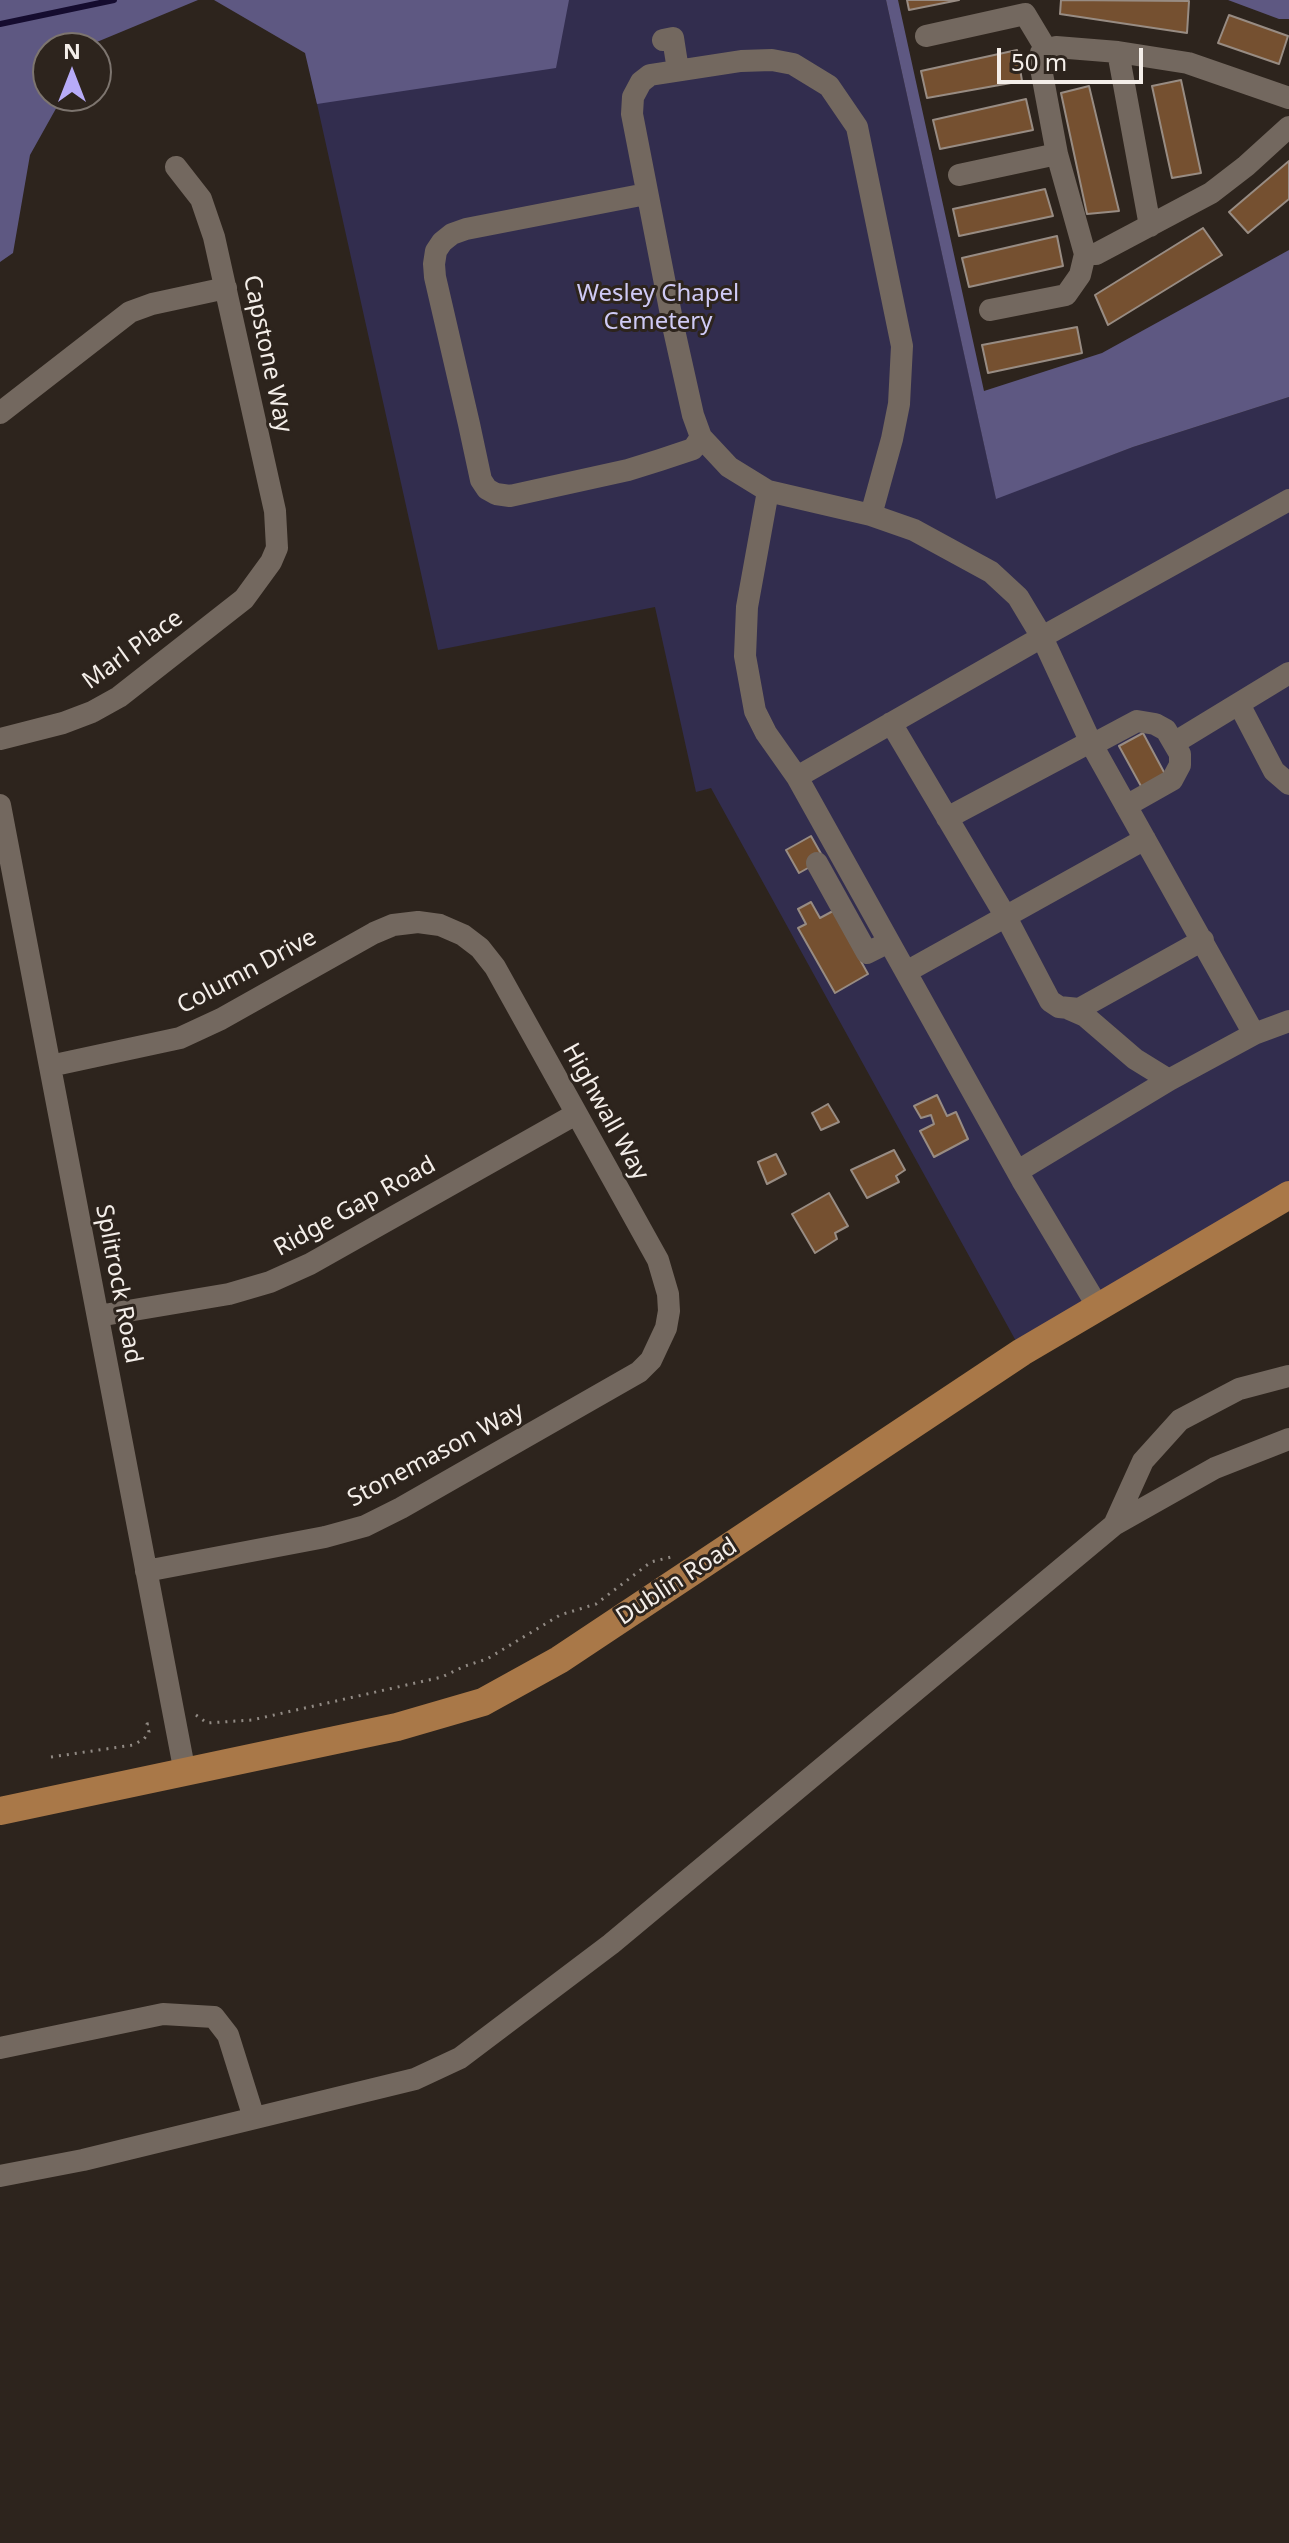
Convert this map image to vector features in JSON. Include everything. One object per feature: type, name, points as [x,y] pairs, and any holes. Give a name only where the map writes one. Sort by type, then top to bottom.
[{"type":"main road","name":"Dublin Road","points":[[0,1811],[397,1727],[483,1702],[559,1660],[1022,1352],[1289,1195]]},
{"type":"street","points":[[926,36],[1025,14],[1046,49]]},
{"type":"street","points":[[663,40],[673,38],[678,70]]},
{"type":"street","points":[[990,310],[1066,295],[1080,275],[1085,254],[1057,154],[1040,63],[1041,53],[1046,49],[1056,47],[1118,52],[1188,63],[1289,98]]},
{"type":"street","points":[[1118,52],[1150,226]]},
{"type":"street","points":[[871,515],[899,404],[902,346],[857,127],[846,106],[829,86],[793,64],[772,60],[741,61],[650,75],[641,82],[633,97],[632,114],[693,415],[701,437],[729,467],[768,491],[871,515],[914,530],[965,555],[991,572],[1018,597],[1042,637],[1091,744],[1254,1034]]},
{"type":"street","points":[[1085,254],[1096,254],[1211,193],[1289,127]]},
{"type":"street","points":[[959,175],[1057,154]]},
{"type":"street","name":"Capstone Way","points":[[176,167],[201,199],[214,237],[275,511],[277,548],[271,562]]},
{"type":"street","points":[[646,194],[452,234],[436,251],[435,277],[481,480],[487,489],[510,496],[628,470],[693,449],[701,437]]},
{"type":"street","points":[[0,413],[130,312],[152,304],[226,288]]},
{"type":"street","points":[[768,491],[747,607],[745,656],[755,711],[766,733],[797,777],[1018,1171],[1098,1307]]},
{"type":"street","points":[[797,777],[1289,500]]},
{"type":"street","name":"Marl Place","points":[[0,739],[63,723],[119,697],[244,599],[271,562]]},
{"type":"street","points":[[1174,743],[1289,673]]},
{"type":"street","points":[[1239,704],[1274,771],[1289,784]]},
{"type":"street","points":[[947,818],[1137,721],[1155,724],[1166,730],[1174,743],[1180,754],[1180,765],[1172,780],[1126,806]]},
{"type":"street","points":[[891,723],[1006,917],[1050,1001],[1059,1007],[1079,1009],[1203,940]]},
{"type":"street","name":"Splitrock Road","points":[[0,805],[185,1773]]},
{"type":"street","points":[[906,972],[1145,839]]},
{"type":"street","points":[[846,866],[821,870],[867,953],[889,942]]},
{"type":"street","name":"Column Drive","points":[[50,1066],[180,1038],[221,1019],[393,925],[418,922],[440,925],[463,935]]},
{"type":"street","name":"Highwall Way","points":[[463,935],[480,948],[495,967],[658,1260],[668,1294],[666,1328]]},
{"type":"street","points":[[1069,1009],[1085,1016],[1135,1059],[1169,1080]]},
{"type":"street","points":[[1018,1171],[1169,1080],[1254,1034],[1289,1021]]},
{"type":"street","name":"Ridge Gap Road","points":[[98,1316],[229,1294],[270,1282],[310,1264],[576,1114]]},
{"type":"street","name":"Stonemason Way","points":[[146,1571],[325,1537],[365,1526],[625,1382],[651,1360],[666,1328]]},
{"type":"street","points":[[1114,1525],[1143,1461],[1180,1420],[1239,1389],[1289,1376]]},
{"type":"street","points":[[0,2176],[83,2160],[415,2079],[460,2058],[611,1944],[1114,1525],[1215,1468],[1289,1439]]},
{"type":"street","points":[[0,2048],[163,2014],[214,2017],[228,2035],[254,2118]]},
{"type":"path","points":[[188,1717],[197,1715],[207,1723],[252,1720],[442,1677],[487,1659],[560,1615],[596,1604],[651,1562],[678,1556]]},
{"type":"path","points":[[51,1757],[133,1745],[149,1732],[147,1724],[156,1723]]},
{"type":"green space","name":"Wesley Chapel Cemetery","points":[[294,0],[886,0],[996,498],[1133,447],[1289,397],[1289,1195],[1022,1352],[711,788],[696,792],[655,607],[438,650]]},
{"type":"shaded area","points":[[0,0],[198,0],[112,36],[112,32],[32,32],[32,112],[54,112],[30,155],[13,253],[0,262]]},
{"type":"shaded area","points":[[214,0],[569,0],[556,68],[317,104],[305,53]]},
{"type":"shaded area","points":[[886,0],[898,0],[984,391],[1102,353],[1289,250],[1289,397],[1133,447],[996,499]]},
{"type":"shaded area","points":[[1228,0],[1289,0],[1289,19],[1279,19]]},
{"type":"building","points":[[907,0],[959,0],[909,10]]},
{"type":"building","points":[[1061,0],[1189,1],[1187,33],[1060,14]]},
{"type":"building","points":[[1229,15],[1288,36],[1279,64],[1218,43]]},
{"type":"building","points":[[1017,50],[1022,81],[927,98],[921,71]]},
{"type":"building","points":[[1181,80],[1201,173],[1172,178],[1152,86]]},
{"type":"building","points":[[1089,86],[1119,211],[1087,214],[1061,93]]},
{"type":"building","points":[[1026,99],[1033,130],[940,149],[933,120]]},
{"type":"building","points":[[1289,161],[1289,199],[1248,233],[1229,212]]},
{"type":"building","points":[[1045,189],[1053,216],[959,236],[953,209]]},
{"type":"building","points":[[1203,228],[1222,255],[1108,325],[1095,295]]},
{"type":"building","points":[[1057,236],[1063,266],[969,287],[962,258]]},
{"type":"building","points":[[1077,327],[1082,353],[988,373],[982,345]]},
{"type":"building","points":[[1143,733],[1165,774],[1142,788],[1119,746]]},
{"type":"building","points":[[811,836],[824,859],[799,873],[786,850]]},
{"type":"building","points":[[811,902],[820,918],[833,911],[868,974],[835,993],[798,928],[806,924],[798,909]]},
{"type":"building","points":[[937,1095],[947,1116],[956,1112],[968,1139],[934,1157],[920,1131],[934,1124],[931,1115],[921,1118],[914,1106]]},
{"type":"building","points":[[828,1104],[839,1122],[821,1130],[812,1113]]},
{"type":"building","points":[[894,1150],[905,1170],[896,1176],[899,1182],[867,1198],[851,1170]]},
{"type":"building","points":[[776,1154],[786,1174],[767,1184],[758,1162]]},
{"type":"building","points":[[829,1193],[848,1226],[835,1233],[837,1239],[815,1253],[792,1214]]},
{"type":"waterway","points":[[0,24],[114,0]]}]
